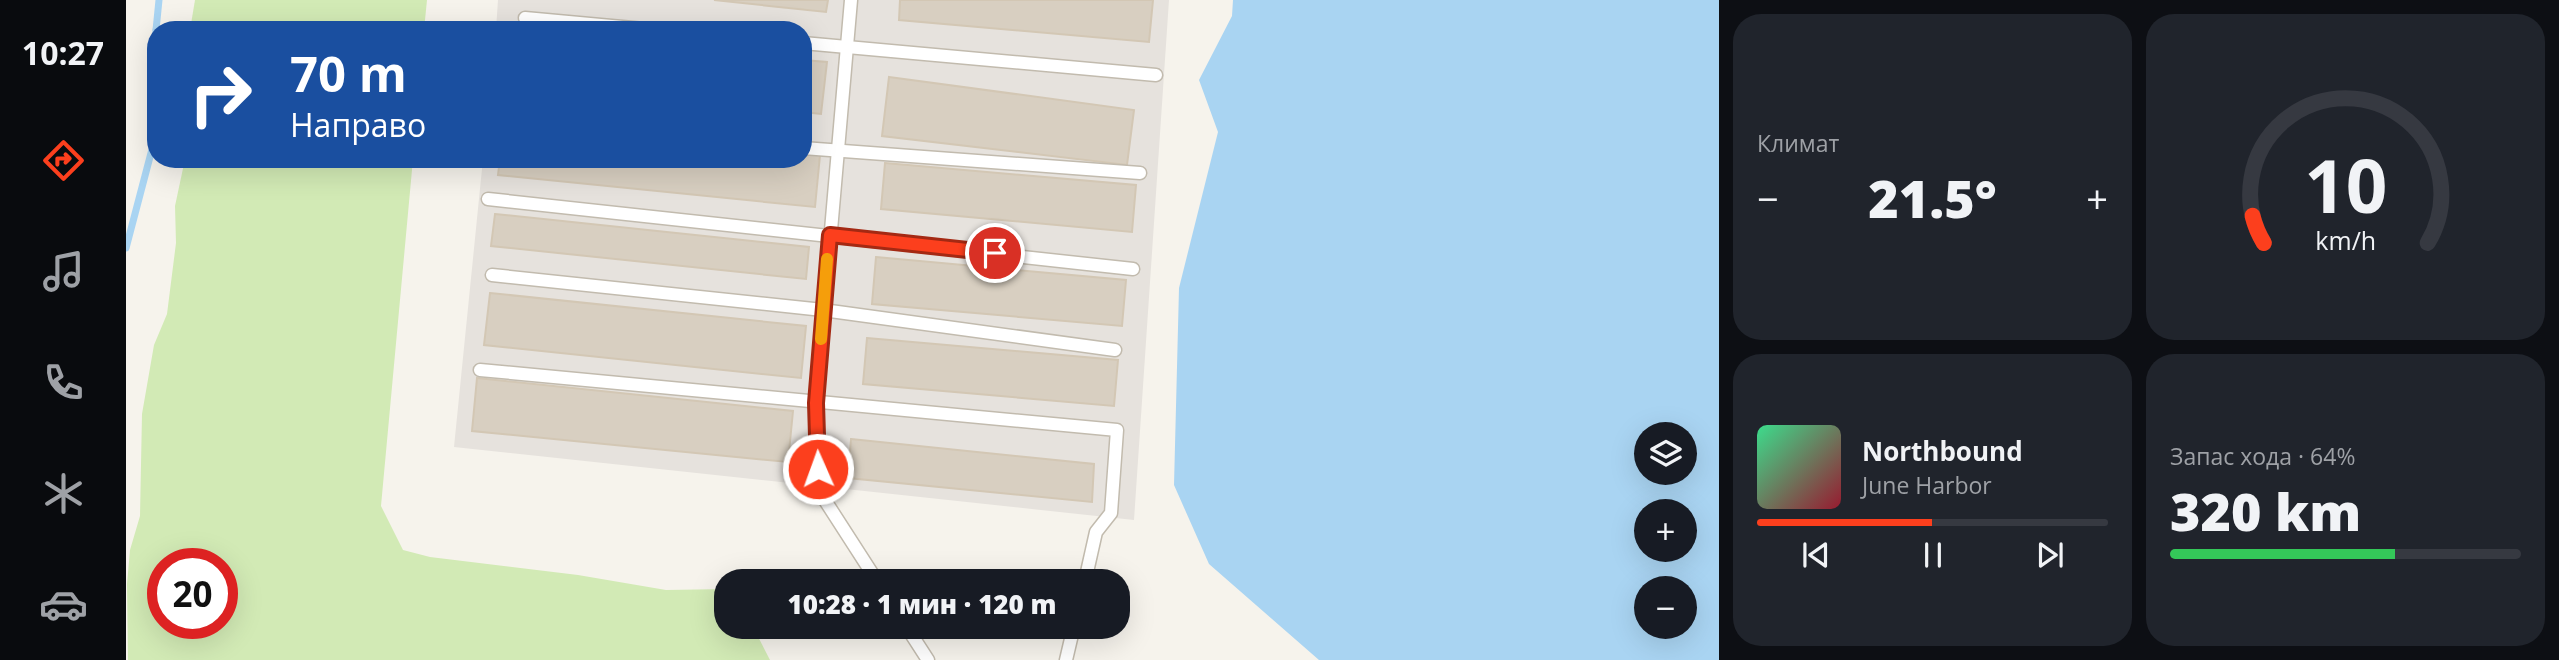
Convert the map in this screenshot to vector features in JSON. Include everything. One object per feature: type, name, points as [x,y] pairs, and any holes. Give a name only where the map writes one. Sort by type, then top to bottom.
[{"type":"lane","points":[[851,0],[816,403],[819,491],[869,569]]},
{"type":"lane","points":[[525,18],[558,21]]},
{"type":"lane","points":[[812,44],[1156,75]]},
{"type":"lane","points":[[812,149],[1140,173]]},
{"type":"lane","points":[[488,199],[1133,268]]},
{"type":"lane","points":[[492,275],[823,310],[1115,350]]},
{"type":"lane","points":[[481,370],[1117,430],[1111,513],[1096,532],[1088,569]]},
{"type":"lane","points":[[914,639],[928,660]]},
{"type":"lane","points":[[1066,660],[1071,639]]},
{"type":"shaded area","points":[[498,0],[1169,0],[1134,520],[454,447],[482,168],[812,168],[812,21],[497,21]]},
{"type":"green space","points":[[195,0],[427,0],[425,21],[192,21]]},
{"type":"green space","points":[[183,168],[412,168],[381,506],[403,550],[430,557],[578,575],[666,590],[714,589],[714,639],[759,639],[770,660],[128,660],[127,584],[130,550],[140,516],[142,414],[154,345],[167,314],[176,243],[175,206]]},
{"type":"water","points":[[1233,0],[1719,0],[1719,660],[1319,660],[1209,564],[1174,485],[1179,288],[1218,132],[1199,80],[1232,16]]},
{"type":"building","points":[[714,0],[828,0],[826,12]]},
{"type":"building","points":[[900,0],[1153,0],[1149,42],[899,20]]},
{"type":"building","points":[[812,61],[827,62],[821,114],[812,113]]},
{"type":"building","points":[[889,77],[1134,110],[1127,165],[882,136]]},
{"type":"building","points":[[812,155],[820,155],[815,207],[498,175],[499,168],[812,168]]},
{"type":"building","points":[[885,163],[1136,185],[1132,232],[881,209]]},
{"type":"building","points":[[495,214],[809,247],[806,279],[491,246]]},
{"type":"building","points":[[876,257],[1126,280],[1122,326],[872,304]]},
{"type":"building","points":[[490,293],[806,326],[801,378],[484,345]]},
{"type":"building","points":[[867,338],[1118,360],[1114,406],[863,384]]},
{"type":"building","points":[[477,378],[793,411],[788,462],[472,431]]},
{"type":"building","points":[[851,439],[1094,464],[1092,502],[848,478]]},
{"type":"waterway","points":[[157,21],[159,0]]},
{"type":"waterway","points":[[126,248],[147,168]]},
{"type":"slow traffic","points":[[821,339],[827,259]]},
{"type":"route","points":[[818,469],[816,403],[830,235],[995,253]]}]
